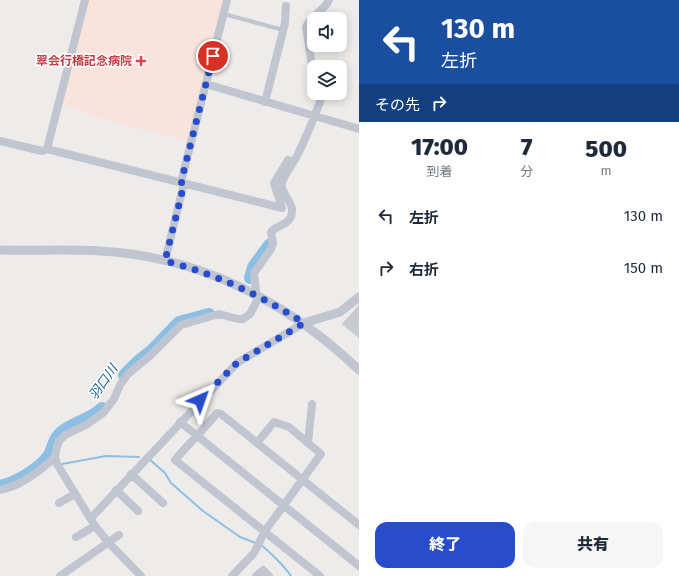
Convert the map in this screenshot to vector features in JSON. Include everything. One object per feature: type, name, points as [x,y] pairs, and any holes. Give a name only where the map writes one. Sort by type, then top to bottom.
[{"type":"street","points":[[47,149],[85,0]]},
{"type":"street","points":[[165,261],[182,183],[227,0]]},
{"type":"street","points":[[311,60],[306,27],[308,23],[323,9],[329,0]]},
{"type":"street","points":[[265,102],[283,30],[286,6]]},
{"type":"street","points":[[206,84],[359,129]]},
{"type":"street","points":[[0,490],[8,488],[43,468],[55,457],[59,441],[64,435],[86,425],[103,413],[114,399],[120,385],[128,374],[151,355],[181,325],[219,314],[243,319],[254,308],[257,301],[254,273],[271,249],[273,244],[271,232],[274,229],[284,226],[291,215],[292,209],[290,202],[282,186],[322,100]]},
{"type":"street","points":[[0,141],[42,152],[47,149],[282,208],[274,183],[288,160],[293,163]]},
{"type":"street","points":[[0,250],[101,251],[143,256],[218,277],[256,294],[304,323],[359,370]]},
{"type":"street","points":[[91,518],[237,363],[304,323],[340,312],[359,297]]},
{"type":"street","points":[[308,443],[312,404]]},
{"type":"street","points":[[320,576],[176,460],[217,413],[303,478],[359,524]]},
{"type":"street","points":[[180,422],[359,566]]},
{"type":"street","points":[[232,576],[254,553],[265,531],[321,454],[288,427],[274,422],[257,443]]},
{"type":"street","points":[[55,457],[75,494],[95,526],[108,542],[141,576]]},
{"type":"street","points":[[131,474],[163,503]]},
{"type":"street","points":[[116,490],[138,512]]},
{"type":"street","points":[[59,503],[75,494]]},
{"type":"street","points":[[76,537],[95,526]]},
{"type":"street","points":[[60,576],[86,560],[119,535]]},
{"type":"street","points":[[256,576],[263,570],[269,576]]},
{"type":"lane","points":[[224,14],[283,30]]},
{"type":"shaded area","name":"翠会行橋記念病院","points":[[88,0],[225,0],[188,141],[87,115],[88,112],[61,105]]},
{"type":"building","points":[[359,305],[359,338],[342,324]]},
{"type":"waterway","name":"羽口川","points":[[250,278],[253,267],[269,245]]},
{"type":"waterway","name":"羽口川","points":[[124,375],[152,350],[179,322],[209,314]]},
{"type":"waterway","name":"羽口川","points":[[0,486],[20,478],[33,470],[49,455],[54,441],[60,433],[102,408]]},
{"type":"waterway","points":[[62,464],[106,456],[139,457]]},
{"type":"waterway","points":[[149,459],[165,473],[171,483],[203,511],[240,537],[256,543]]},
{"type":"waterway","points":[[261,545],[291,576]]},
{"type":"place","name":"翠会行橋記念病院","points":[[141,61]]},
{"type":"route","points":[[200,400],[220,378],[237,363],[287,331],[304,323],[256,294],[227,281],[186,266],[165,261],[184,184],[181,182],[190,144],[194,136],[213,56]]}]
